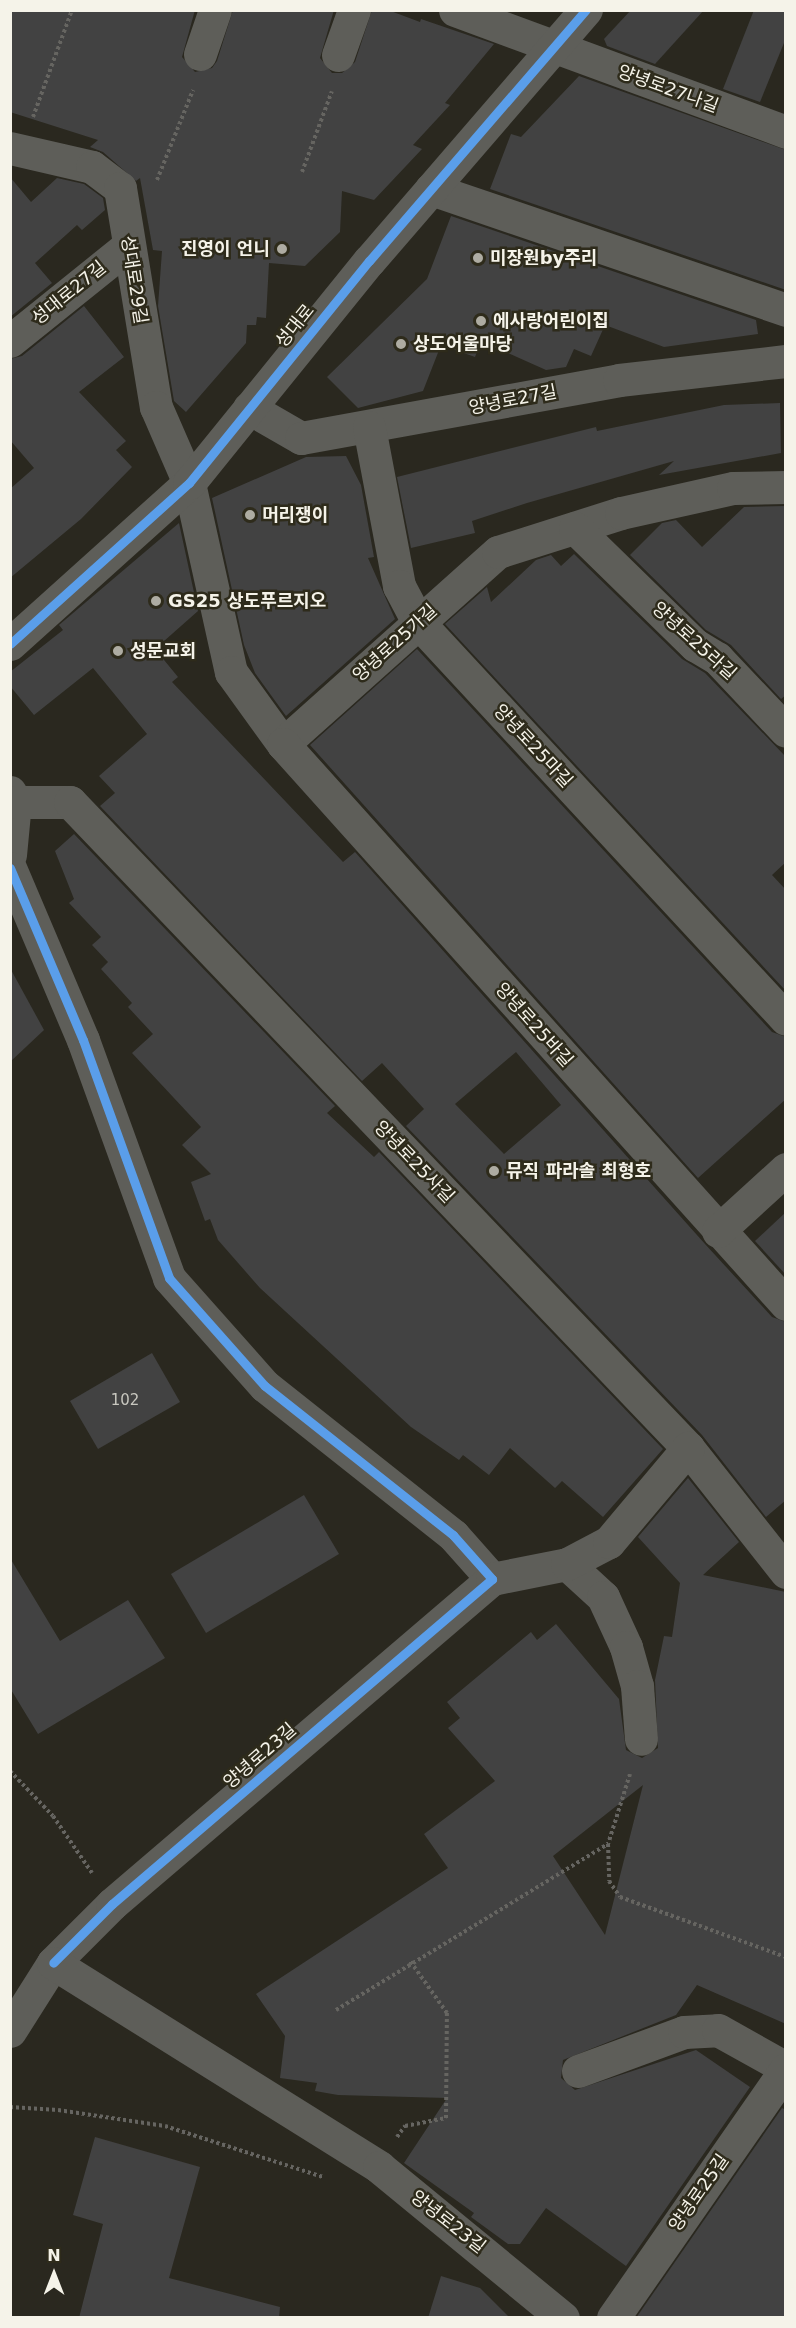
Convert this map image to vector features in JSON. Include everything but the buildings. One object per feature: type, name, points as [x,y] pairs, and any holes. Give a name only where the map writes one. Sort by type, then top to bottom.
[{"type":"street","points":[[200,54],[215,10]]},
{"type":"street","points":[[338,55],[354,10]]},
{"type":"street","name":"양녕로27나길","points":[[455,10],[786,132]]},
{"type":"street","name":"성대로","points":[[10,644],[189,483],[551,46],[586,10]]},
{"type":"street","points":[[15,149],[92,167],[120,188]]},
{"type":"street","name":"성대로29길","points":[[120,188],[156,407],[189,483]]},
{"type":"street","points":[[431,189],[786,310]]},
{"type":"street","name":"성대로27길","points":[[10,341],[128,246]]},
{"type":"street","name":"양녕로27길","points":[[249,408],[301,438],[619,380],[786,361]]},
{"type":"street","name":"양녕로25마길","points":[[369,427],[399,586],[418,622],[786,1019]]},
{"type":"street","points":[[189,483],[231,672],[283,744]]},
{"type":"street","name":"양녕로25가길","points":[[283,744],[498,552],[621,513],[733,488],[786,487]]},
{"type":"street","name":"양녕로25라길","points":[[575,528],[695,645],[717,658],[786,731]]},
{"type":"street","name":"양녕로25바길","points":[[283,744],[718,1231],[786,1304]]},
{"type":"street","points":[[10,855],[13,797]]},
{"type":"street","name":"양녕로25사길","points":[[13,797],[70,802],[688,1448],[786,1572]]},
{"type":"street","points":[[10,868],[83,1041],[170,1278],[265,1386],[453,1535],[492,1579]]},
{"type":"street","points":[[718,1231],[786,1169]]},
{"type":"street","name":"양녕로23길","points":[[10,2031],[53,1963],[112,1904],[492,1579],[567,1564],[609,1542],[688,1448]]},
{"type":"street","points":[[567,1564],[603,1597],[626,1647],[637,1686],[641,1739]]},
{"type":"street","name":"양녕로23길","points":[[53,1963],[379,2167],[563,2318]]},
{"type":"street","name":"양녕로25길","points":[[578,2071],[684,2032],[718,2030],[786,2069],[613,2318]]},
{"type":"path","points":[[15,149],[72,10]]},
{"type":"path","points":[[120,188],[155,185],[198,78],[200,54]]},
{"type":"path","points":[[302,172],[335,82],[338,55]]},
{"type":"path","points":[[641,1739],[608,1844],[609,1881],[620,1897],[786,1957]]},
{"type":"path","points":[[10,1771],[53,1816],[112,1904]]},
{"type":"path","points":[[336,2010],[410,1961],[608,1844]]},
{"type":"path","points":[[379,2167],[405,2126],[446,2118],[447,2013],[410,1961]]},
{"type":"path","points":[[10,2107],[58,2110],[165,2126],[327,2179]]},
{"type":"cycle path","points":[[10,644],[189,483],[369,261],[586,10]]},
{"type":"cycle path","points":[[10,868],[83,1040],[169,1278],[265,1386],[453,1535],[492,1579],[112,1904],[53,1963]]},
{"type":"place","name":"진영이 언니","points":[[282,249]]},
{"type":"place","name":"미장원by주리","points":[[478,258]]},
{"type":"place","name":"에사랑어린이집","points":[[481,321]]},
{"type":"place","name":"상도어울마당","points":[[401,344]]},
{"type":"place","name":"머리쟁이","points":[[250,515]]},
{"type":"place","name":"GS25 상도푸르지오","points":[[156,601]]},
{"type":"place","name":"성문교회","points":[[118,651]]},
{"type":"place","name":"뮤직 파라솔 최형호","points":[[494,1171]]}]
